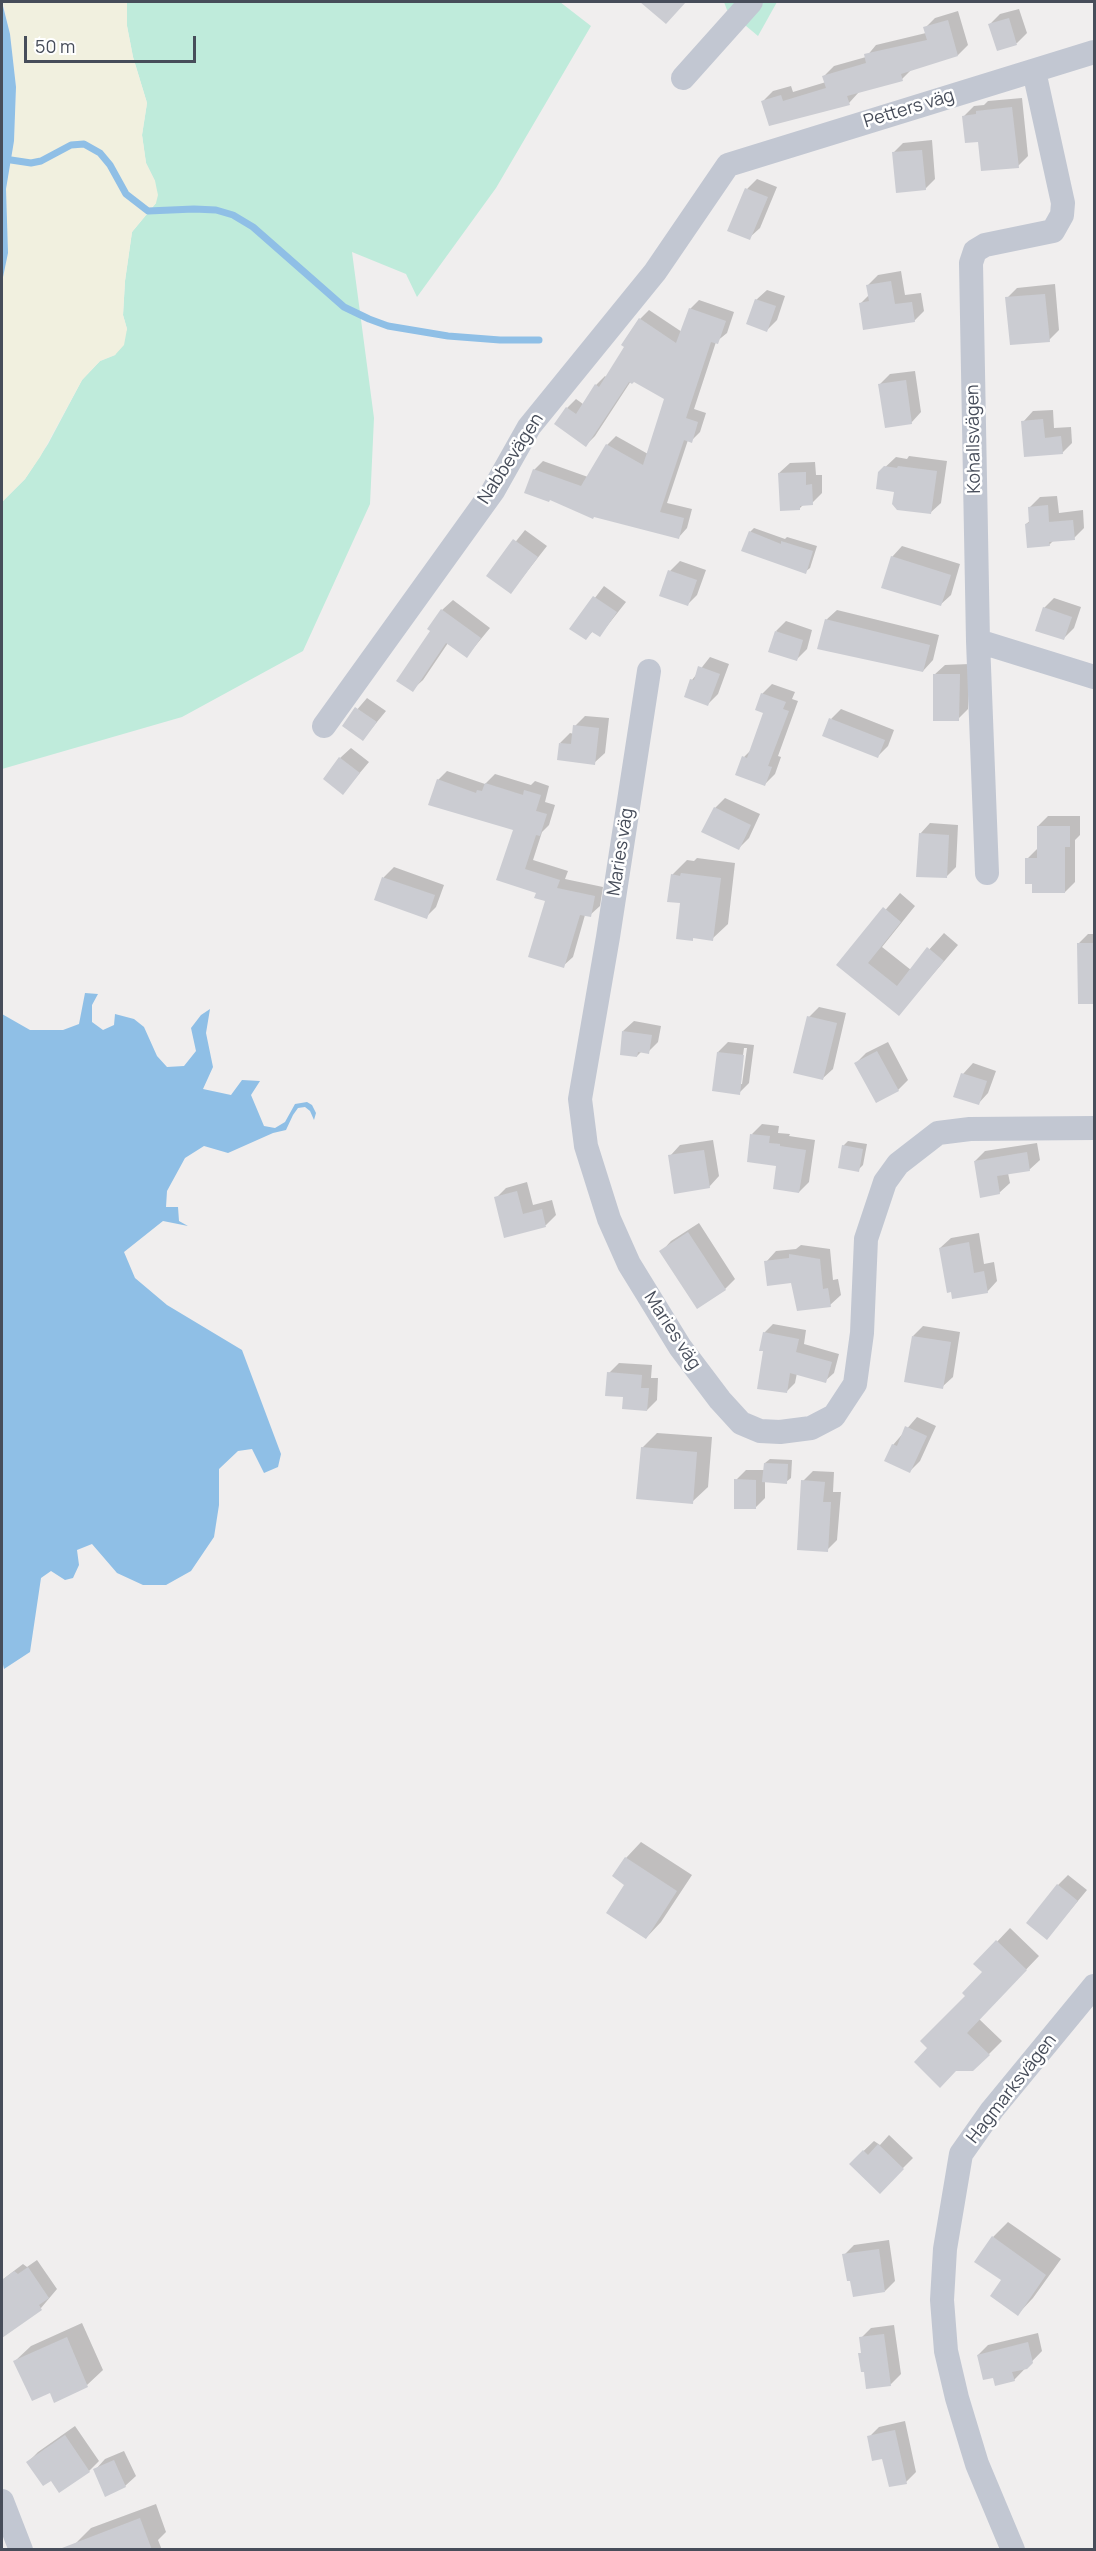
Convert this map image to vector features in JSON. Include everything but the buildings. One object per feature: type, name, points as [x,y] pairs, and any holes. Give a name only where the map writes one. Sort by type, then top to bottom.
[{"type":"street","points":[[683,78],[751,2]]},
{"type":"street","name":"Petters väg","points":[[725,168],[734,161],[1095,52]]},
{"type":"street","name":"Kohallsvägen","points":[[987,873],[978,641],[971,263],[975,251],[985,245],[1053,231],[1062,215],[1063,203],[1034,71]]},
{"type":"street","name":"Nabbevägen","points":[[324,726],[493,490],[529,427],[655,272],[725,168]]},
{"type":"street","points":[[978,641],[1095,677]]},
{"type":"street","name":"Maries väg","points":[[649,671],[608,937],[580,1099],[581,1111],[586,1146],[609,1219],[629,1264],[680,1347],[720,1400],[741,1423],[760,1431],[780,1432],[812,1428],[834,1416],[855,1384],[862,1333],[866,1239],[885,1182],[898,1164],[938,1133],[970,1129],[1095,1128]]},
{"type":"street","name":"Hagmarksvägen","points":[[1013,2550],[977,2464],[948,2360],[942,2300],[945,2249],[962,2154],[992,2110],[1095,1986]]},
{"type":"street","points":[[2,2501],[21,2550]]},
{"type":"green space","points":[[127,2],[560,2],[591,26],[496,188],[417,297],[406,274],[352,252],[374,418],[370,504],[303,651],[182,717],[2,769],[2,502],[25,479],[48,444],[82,380],[100,361],[115,355],[127,329],[123,315],[132,232],[156,203],[155,181],[146,163],[142,135],[147,103],[133,57],[127,26]]},
{"type":"green space","points":[[724,2],[777,2],[758,36],[727,10]]},
{"type":"sand","points":[[3,2],[127,2],[127,26],[133,57],[147,103],[142,135],[146,163],[155,181],[158,195],[156,203],[132,232],[125,281],[123,315],[127,329],[124,345],[115,355],[100,361],[82,380],[40,457],[25,479],[2,502],[2,282],[8,253],[6,189],[14,141],[16,87],[10,34]]},
{"type":"water","points":[[2,2],[10,34],[16,87],[14,141],[6,189],[8,253],[2,282]]},
{"type":"water","points":[[85,993],[98,994],[92,1005],[92,1022],[103,1030],[114,1025],[115,1014],[134,1019],[144,1027],[157,1056],[167,1067],[184,1066],[196,1051],[191,1028],[201,1015],[210,1009],[206,1033],[213,1067],[203,1089],[231,1095],[242,1080],[260,1081],[251,1095],[264,1126],[275,1128],[285,1122],[295,1104],[307,1102],[312,1105],[316,1113],[314,1120],[310,1111],[305,1107],[298,1108],[286,1130],[273,1133],[228,1153],[204,1146],[185,1158],[167,1191],[166,1207],[178,1207],[179,1221],[188,1226],[163,1221],[124,1252],[135,1278],[167,1305],[242,1350],[281,1454],[278,1467],[264,1473],[252,1449],[238,1451],[219,1469],[219,1505],[214,1537],[191,1571],[166,1585],[143,1585],[117,1573],[92,1544],[77,1550],[79,1565],[73,1578],[65,1580],[51,1571],[41,1578],[30,1652],[4,1669],[2,1660],[2,1014],[30,1030],[63,1030],[79,1024]]},
{"type":"waterway","points":[[11,160],[31,163],[41,161],[71,145],[84,144],[100,153],[110,165],[126,194],[148,211],[216,210],[233,215],[253,227],[344,307],[369,319],[388,326],[448,336],[539,340]]}]
